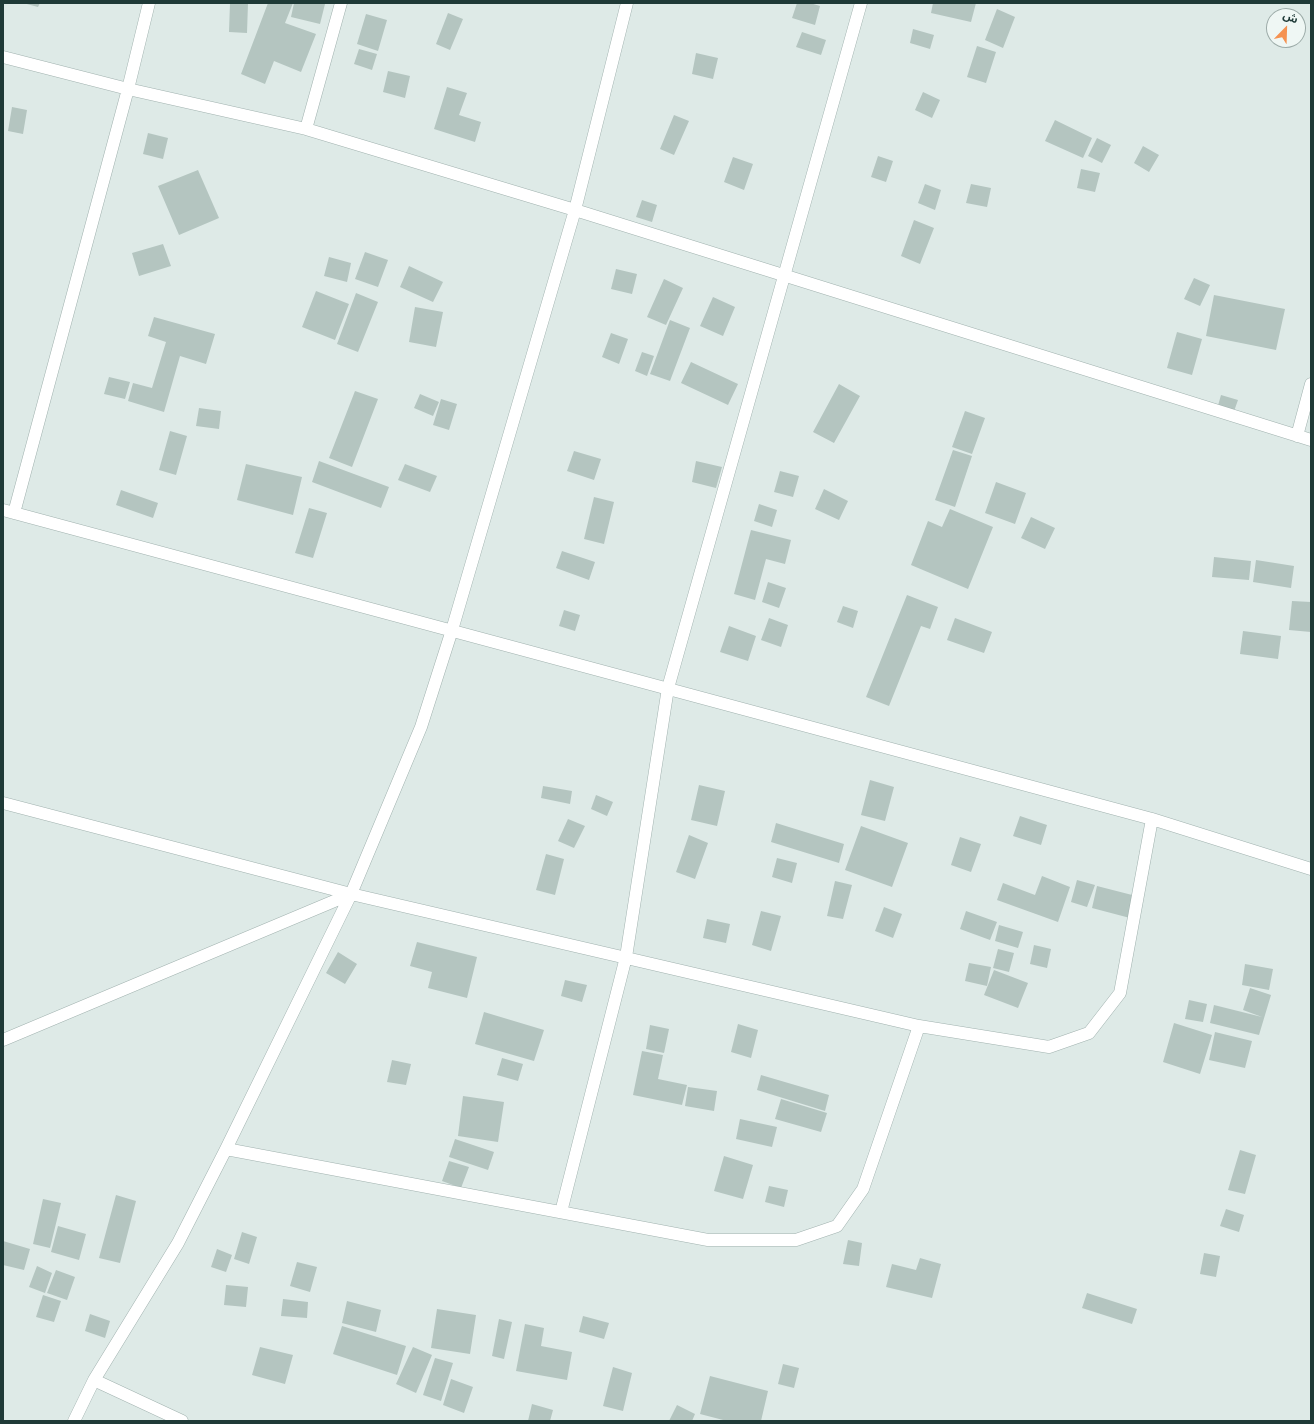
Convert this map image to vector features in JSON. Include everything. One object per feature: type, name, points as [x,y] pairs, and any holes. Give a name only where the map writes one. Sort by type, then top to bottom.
[{"type":"street","points":[[149,3],[128,89],[9,511],[1152,819],[1311,868]]},
{"type":"street","points":[[306,129],[340,3]]},
{"type":"street","points":[[74,1421],[94,1380],[178,1243],[226,1149],[351,894],[421,727],[452,630],[575,210],[627,3]]},
{"type":"street","points":[[561,1212],[626,957],[668,688],[783,275],[861,3]]},
{"type":"street","points":[[3,57],[128,89],[306,129],[575,210],[1311,440]]},
{"type":"street","points":[[1297,436],[1311,384]]},
{"type":"street","points":[[3,802],[351,894],[919,1026],[1049,1047],[1089,1033],[1120,992],[1152,819]]},
{"type":"street","points":[[3,1040],[351,894]]},
{"type":"street","points":[[226,1149],[708,1240],[796,1240],[838,1226],[862,1189],[919,1026]]},
{"type":"street","points":[[94,1380],[182,1421]]},
{"type":"building","points":[[23,3],[40,3],[38,7]]},
{"type":"building","points":[[230,3],[248,3],[247,33],[229,32]]},
{"type":"building","points":[[268,3],[293,3],[285,23],[316,34],[301,72],[274,61],[265,84],[241,74]]},
{"type":"building","points":[[294,3],[325,4],[320,24],[291,17]]},
{"type":"building","points":[[797,3],[810,3],[820,6],[815,25],[792,18]]},
{"type":"building","points":[[933,3],[976,3],[971,22],[931,13]]},
{"type":"building","points":[[997,9],[1015,17],[1003,48],[985,40]]},
{"type":"building","points":[[448,13],[463,19],[450,50],[436,44]]},
{"type":"building","points":[[366,14],[387,20],[378,51],[357,44]]},
{"type":"building","points":[[913,29],[934,35],[930,49],[910,43]]},
{"type":"building","points":[[802,32],[826,40],[821,55],[796,47]]},
{"type":"building","points":[[977,46],[996,52],[986,83],[967,77]]},
{"type":"building","points":[[359,49],[377,54],[372,70],[354,64]]},
{"type":"building","points":[[696,53],[718,58],[713,79],[692,74]]},
{"type":"building","points":[[388,71],[410,76],[405,98],[383,92]]},
{"type":"building","points":[[447,87],[467,93],[459,115],[481,122],[475,142],[434,129]]},
{"type":"building","points":[[923,92],[940,100],[932,118],[915,110]]},
{"type":"building","points":[[12,107],[27,110],[23,134],[8,131]]},
{"type":"building","points":[[674,115],[689,121],[674,155],[660,149]]},
{"type":"building","points":[[1055,120],[1092,138],[1083,158],[1045,141]]},
{"type":"building","points":[[148,133],[168,138],[163,159],[143,154]]},
{"type":"building","points":[[1097,138],[1111,145],[1102,163],[1088,156]]},
{"type":"building","points":[[1143,146],[1159,155],[1149,172],[1134,163]]},
{"type":"building","points":[[878,156],[893,161],[886,182],[871,177]]},
{"type":"building","points":[[733,157],[753,164],[744,190],[724,182]]},
{"type":"building","points":[[1081,169],[1100,173],[1095,192],[1077,188]]},
{"type":"building","points":[[198,170],[219,218],[179,235],[158,186]]},
{"type":"building","points":[[925,184],[941,190],[935,210],[918,203]]},
{"type":"building","points":[[971,184],[991,188],[987,207],[966,203]]},
{"type":"building","points":[[642,200],[657,205],[652,222],[636,217]]},
{"type":"building","points":[[914,220],[934,228],[920,264],[901,256]]},
{"type":"building","points":[[163,244],[171,266],[139,276],[132,253]]},
{"type":"building","points":[[365,252],[388,260],[378,287],[355,279]]},
{"type":"building","points":[[329,257],[351,263],[347,282],[324,276]]},
{"type":"building","points":[[409,266],[443,282],[433,302],[400,287]]},
{"type":"building","points":[[616,269],[637,274],[632,294],[611,289]]},
{"type":"building","points":[[1194,278],[1210,285],[1200,306],[1184,299]]},
{"type":"building","points":[[664,279],[683,288],[666,325],[647,317]]},
{"type":"building","points":[[316,291],[349,304],[335,340],[302,327]]},
{"type":"building","points":[[356,293],[378,302],[358,352],[337,344]]},
{"type":"building","points":[[1214,295],[1285,309],[1276,350],[1206,336]]},
{"type":"building","points":[[713,297],[735,307],[723,336],[700,326]]},
{"type":"building","points":[[415,307],[443,312],[436,347],[409,342]]},
{"type":"building","points":[[154,317],[215,334],[206,364],[180,356],[164,412],[128,401],[133,383],[152,388],[166,342],[148,336]]},
{"type":"building","points":[[670,320],[690,328],[670,381],[650,374]]},
{"type":"building","points":[[1177,332],[1202,339],[1192,375],[1167,368]]},
{"type":"building","points":[[611,333],[628,339],[619,364],[602,357]]},
{"type":"building","points":[[642,352],[654,356],[647,376],[635,371]]},
{"type":"building","points":[[691,362],[738,384],[728,405],[681,383]]},
{"type":"building","points":[[109,377],[130,382],[125,399],[104,394]]},
{"type":"building","points":[[839,384],[860,396],[834,443],[813,432]]},
{"type":"building","points":[[355,391],[378,399],[352,467],[329,458]]},
{"type":"building","points":[[420,394],[439,402],[433,416],[414,408]]},
{"type":"building","points":[[1221,395],[1238,400],[1233,414],[1217,409]]},
{"type":"building","points":[[441,399],[457,404],[449,430],[433,425]]},
{"type":"building","points":[[199,408],[221,411],[219,429],[196,426]]},
{"type":"building","points":[[965,411],[985,418],[972,454],[952,447]]},
{"type":"building","points":[[170,431],[187,436],[176,475],[159,470]]},
{"type":"building","points":[[953,450],[972,456],[955,507],[935,500]]},
{"type":"building","points":[[574,451],[601,459],[594,480],[567,471]]},
{"type":"building","points":[[319,461],[389,487],[381,508],[312,482]]},
{"type":"building","points":[[696,461],[722,467],[716,488],[692,482]]},
{"type":"building","points":[[246,464],[302,477],[293,515],[237,500]]},
{"type":"building","points":[[405,464],[437,476],[430,492],[398,480]]},
{"type":"building","points":[[780,471],[799,476],[793,497],[774,492]]},
{"type":"building","points":[[996,482],[1026,493],[1015,524],[985,513]]},
{"type":"building","points":[[824,489],[848,501],[839,520],[815,509]]},
{"type":"building","points":[[121,490],[158,503],[153,518],[116,505]]},
{"type":"building","points":[[594,497],[614,502],[604,544],[584,539]]},
{"type":"building","points":[[759,504],[777,510],[772,527],[754,521]]},
{"type":"building","points":[[309,508],[327,513],[313,558],[295,553]]},
{"type":"building","points":[[950,509],[993,527],[968,589],[911,565],[928,521],[942,527]]},
{"type":"building","points":[[1031,517],[1055,528],[1045,549],[1021,538]]},
{"type":"building","points":[[751,530],[791,540],[785,564],[766,559],[755,600],[734,594]]},
{"type":"building","points":[[562,551],[595,562],[589,580],[556,568]]},
{"type":"building","points":[[1214,557],[1251,561],[1249,580],[1212,577]]},
{"type":"building","points":[[1256,560],[1294,566],[1291,588],[1253,582]]},
{"type":"building","points":[[768,582],[786,588],[779,608],[762,602]]},
{"type":"building","points":[[907,595],[938,607],[930,629],[921,626],[889,706],[866,697]]},
{"type":"building","points":[[1292,601],[1311,602],[1311,632],[1289,630]]},
{"type":"building","points":[[843,606],[858,611],[853,628],[837,622]]},
{"type":"building","points":[[564,610],[580,615],[575,631],[559,626]]},
{"type":"building","points":[[769,618],[788,625],[781,647],[761,640]]},
{"type":"building","points":[[955,618],[992,632],[984,653],[947,640]]},
{"type":"building","points":[[729,626],[756,636],[748,661],[720,652]]},
{"type":"building","points":[[1243,631],[1281,636],[1278,659],[1240,654]]},
{"type":"building","points":[[870,780],[894,787],[885,821],[861,815]]},
{"type":"building","points":[[699,785],[725,791],[717,826],[691,820]]},
{"type":"building","points":[[543,786],[572,791],[570,804],[541,798]]},
{"type":"building","points":[[596,795],[613,802],[607,816],[591,809]]},
{"type":"building","points":[[1020,816],[1047,825],[1041,845],[1013,836]]},
{"type":"building","points":[[568,819],[585,826],[574,848],[558,841]]},
{"type":"building","points":[[776,823],[844,844],[839,863],[771,842]]},
{"type":"building","points":[[861,826],[908,843],[892,887],[845,870]]},
{"type":"building","points":[[689,835],[708,843],[695,879],[676,872]]},
{"type":"building","points":[[960,837],[981,844],[971,872],[951,865]]},
{"type":"building","points":[[546,854],[564,859],[555,895],[536,890]]},
{"type":"building","points":[[777,858],[797,863],[792,883],[772,877]]},
{"type":"building","points":[[1042,876],[1070,887],[1058,922],[997,900],[1003,883],[1035,895]]},
{"type":"building","points":[[1077,880],[1095,885],[1087,907],[1071,902]]},
{"type":"building","points":[[835,881],[852,885],[843,919],[827,916]]},
{"type":"building","points":[[1097,886],[1136,896],[1130,918],[1092,908]]},
{"type":"building","points":[[884,907],[902,914],[893,938],[875,931]]},
{"type":"building","points":[[761,911],[781,916],[771,951],[752,945]]},
{"type":"building","points":[[966,911],[997,922],[990,940],[960,929]]},
{"type":"building","points":[[707,919],[730,924],[726,943],[703,938]]},
{"type":"building","points":[[999,925],[1023,932],[1018,948],[995,941]]},
{"type":"building","points":[[417,942],[477,957],[467,998],[428,988],[432,972],[410,966]]},
{"type":"building","points":[[1034,945],[1051,949],[1047,968],[1030,964]]},
{"type":"building","points":[[998,949],[1014,953],[1009,972],[993,968]]},
{"type":"building","points":[[338,952],[357,964],[345,984],[326,973]]},
{"type":"building","points":[[969,963],[991,967],[987,986],[965,981]]},
{"type":"building","points":[[1245,964],[1273,969],[1269,990],[1242,985]]},
{"type":"building","points":[[994,970],[1028,983],[1018,1008],[984,995]]},
{"type":"building","points":[[565,980],[587,985],[582,1002],[561,996]]},
{"type":"building","points":[[1250,988],[1271,995],[1259,1035],[1210,1023],[1214,1005],[1262,1017],[1243,1010]]},
{"type":"building","points":[[1189,1000],[1207,1004],[1203,1022],[1185,1019]]},
{"type":"building","points":[[484,1012],[544,1030],[534,1061],[475,1044]]},
{"type":"building","points":[[1174,1023],[1212,1035],[1200,1074],[1163,1062]]},
{"type":"building","points":[[738,1024],[758,1030],[751,1058],[731,1052]]},
{"type":"building","points":[[650,1025],[669,1029],[664,1053],[646,1049]]},
{"type":"building","points":[[1215,1032],[1252,1041],[1245,1068],[1209,1060]]},
{"type":"building","points":[[642,1051],[663,1055],[658,1079],[687,1085],[682,1105],[633,1095]]},
{"type":"building","points":[[502,1058],[523,1064],[518,1081],[497,1075]]},
{"type":"building","points":[[392,1060],[411,1064],[406,1085],[387,1082]]},
{"type":"building","points":[[761,1075],[829,1095],[825,1111],[757,1090]]},
{"type":"building","points":[[688,1087],[717,1091],[714,1111],[685,1106]]},
{"type":"building","points":[[463,1096],[504,1102],[498,1142],[458,1136]]},
{"type":"building","points":[[781,1099],[827,1113],[821,1132],[775,1119]]},
{"type":"building","points":[[740,1119],[777,1127],[772,1147],[736,1139]]},
{"type":"building","points":[[455,1139],[494,1152],[488,1170],[449,1157]]},
{"type":"building","points":[[1240,1150],[1256,1155],[1245,1194],[1228,1190]]},
{"type":"building","points":[[724,1156],[753,1165],[743,1199],[714,1191]]},
{"type":"building","points":[[449,1161],[469,1167],[461,1188],[442,1181]]},
{"type":"building","points":[[769,1186],[788,1190],[784,1207],[765,1202]]},
{"type":"building","points":[[116,1195],[136,1201],[120,1263],[99,1258]]},
{"type":"building","points":[[43,1199],[61,1203],[50,1248],[33,1244]]},
{"type":"building","points":[[1226,1209],[1244,1215],[1239,1232],[1220,1226]]},
{"type":"building","points":[[58,1226],[86,1234],[79,1260],[51,1252]]},
{"type":"building","points":[[242,1232],[257,1237],[249,1264],[234,1259]]},
{"type":"building","points":[[848,1240],[862,1243],[859,1266],[843,1264]]},
{"type":"building","points":[[3,1241],[30,1249],[24,1270],[3,1265]]},
{"type":"building","points":[[217,1249],[232,1255],[226,1272],[211,1267]]},
{"type":"building","points":[[1204,1253],[1220,1256],[1216,1277],[1200,1274]]},
{"type":"building","points":[[920,1258],[941,1264],[932,1298],[886,1287],[892,1264],[916,1270]]},
{"type":"building","points":[[297,1262],[317,1267],[310,1292],[290,1286]]},
{"type":"building","points":[[37,1266],[52,1273],[45,1293],[29,1287]]},
{"type":"building","points":[[56,1270],[75,1277],[67,1300],[47,1293]]},
{"type":"building","points":[[226,1285],[248,1287],[246,1307],[224,1305]]},
{"type":"building","points":[[1087,1293],[1137,1309],[1132,1324],[1082,1308]]},
{"type":"building","points":[[43,1295],[61,1301],[54,1322],[36,1317]]},
{"type":"building","points":[[283,1299],[308,1302],[307,1318],[281,1316]]},
{"type":"building","points":[[347,1301],[381,1310],[376,1332],[342,1323]]},
{"type":"building","points":[[437,1309],[476,1315],[470,1354],[431,1348]]},
{"type":"building","points":[[90,1314],[110,1321],[105,1338],[85,1331]]},
{"type":"building","points":[[583,1316],[609,1323],[604,1339],[579,1332]]},
{"type":"building","points":[[499,1319],[512,1322],[504,1359],[492,1356]]},
{"type":"building","points":[[525,1324],[544,1328],[541,1346],[572,1352],[567,1380],[516,1371]]},
{"type":"building","points":[[342,1326],[406,1346],[397,1375],[333,1354]]},
{"type":"building","points":[[260,1347],[293,1355],[285,1384],[252,1375]]},
{"type":"building","points":[[413,1347],[432,1355],[416,1393],[396,1384]]},
{"type":"building","points":[[435,1358],[453,1363],[441,1401],[423,1395]]},
{"type":"building","points":[[783,1364],[799,1368],[794,1388],[778,1384]]},
{"type":"building","points":[[613,1367],[632,1373],[623,1411],[603,1406]]},
{"type":"building","points":[[710,1376],[768,1391],[761,1421],[727,1421],[700,1414]]},
{"type":"building","points":[[451,1379],[473,1387],[464,1413],[443,1405]]},
{"type":"building","points":[[532,1404],[553,1410],[550,1421],[528,1421]]},
{"type":"building","points":[[677,1405],[695,1414],[692,1421],[669,1421]]}]
